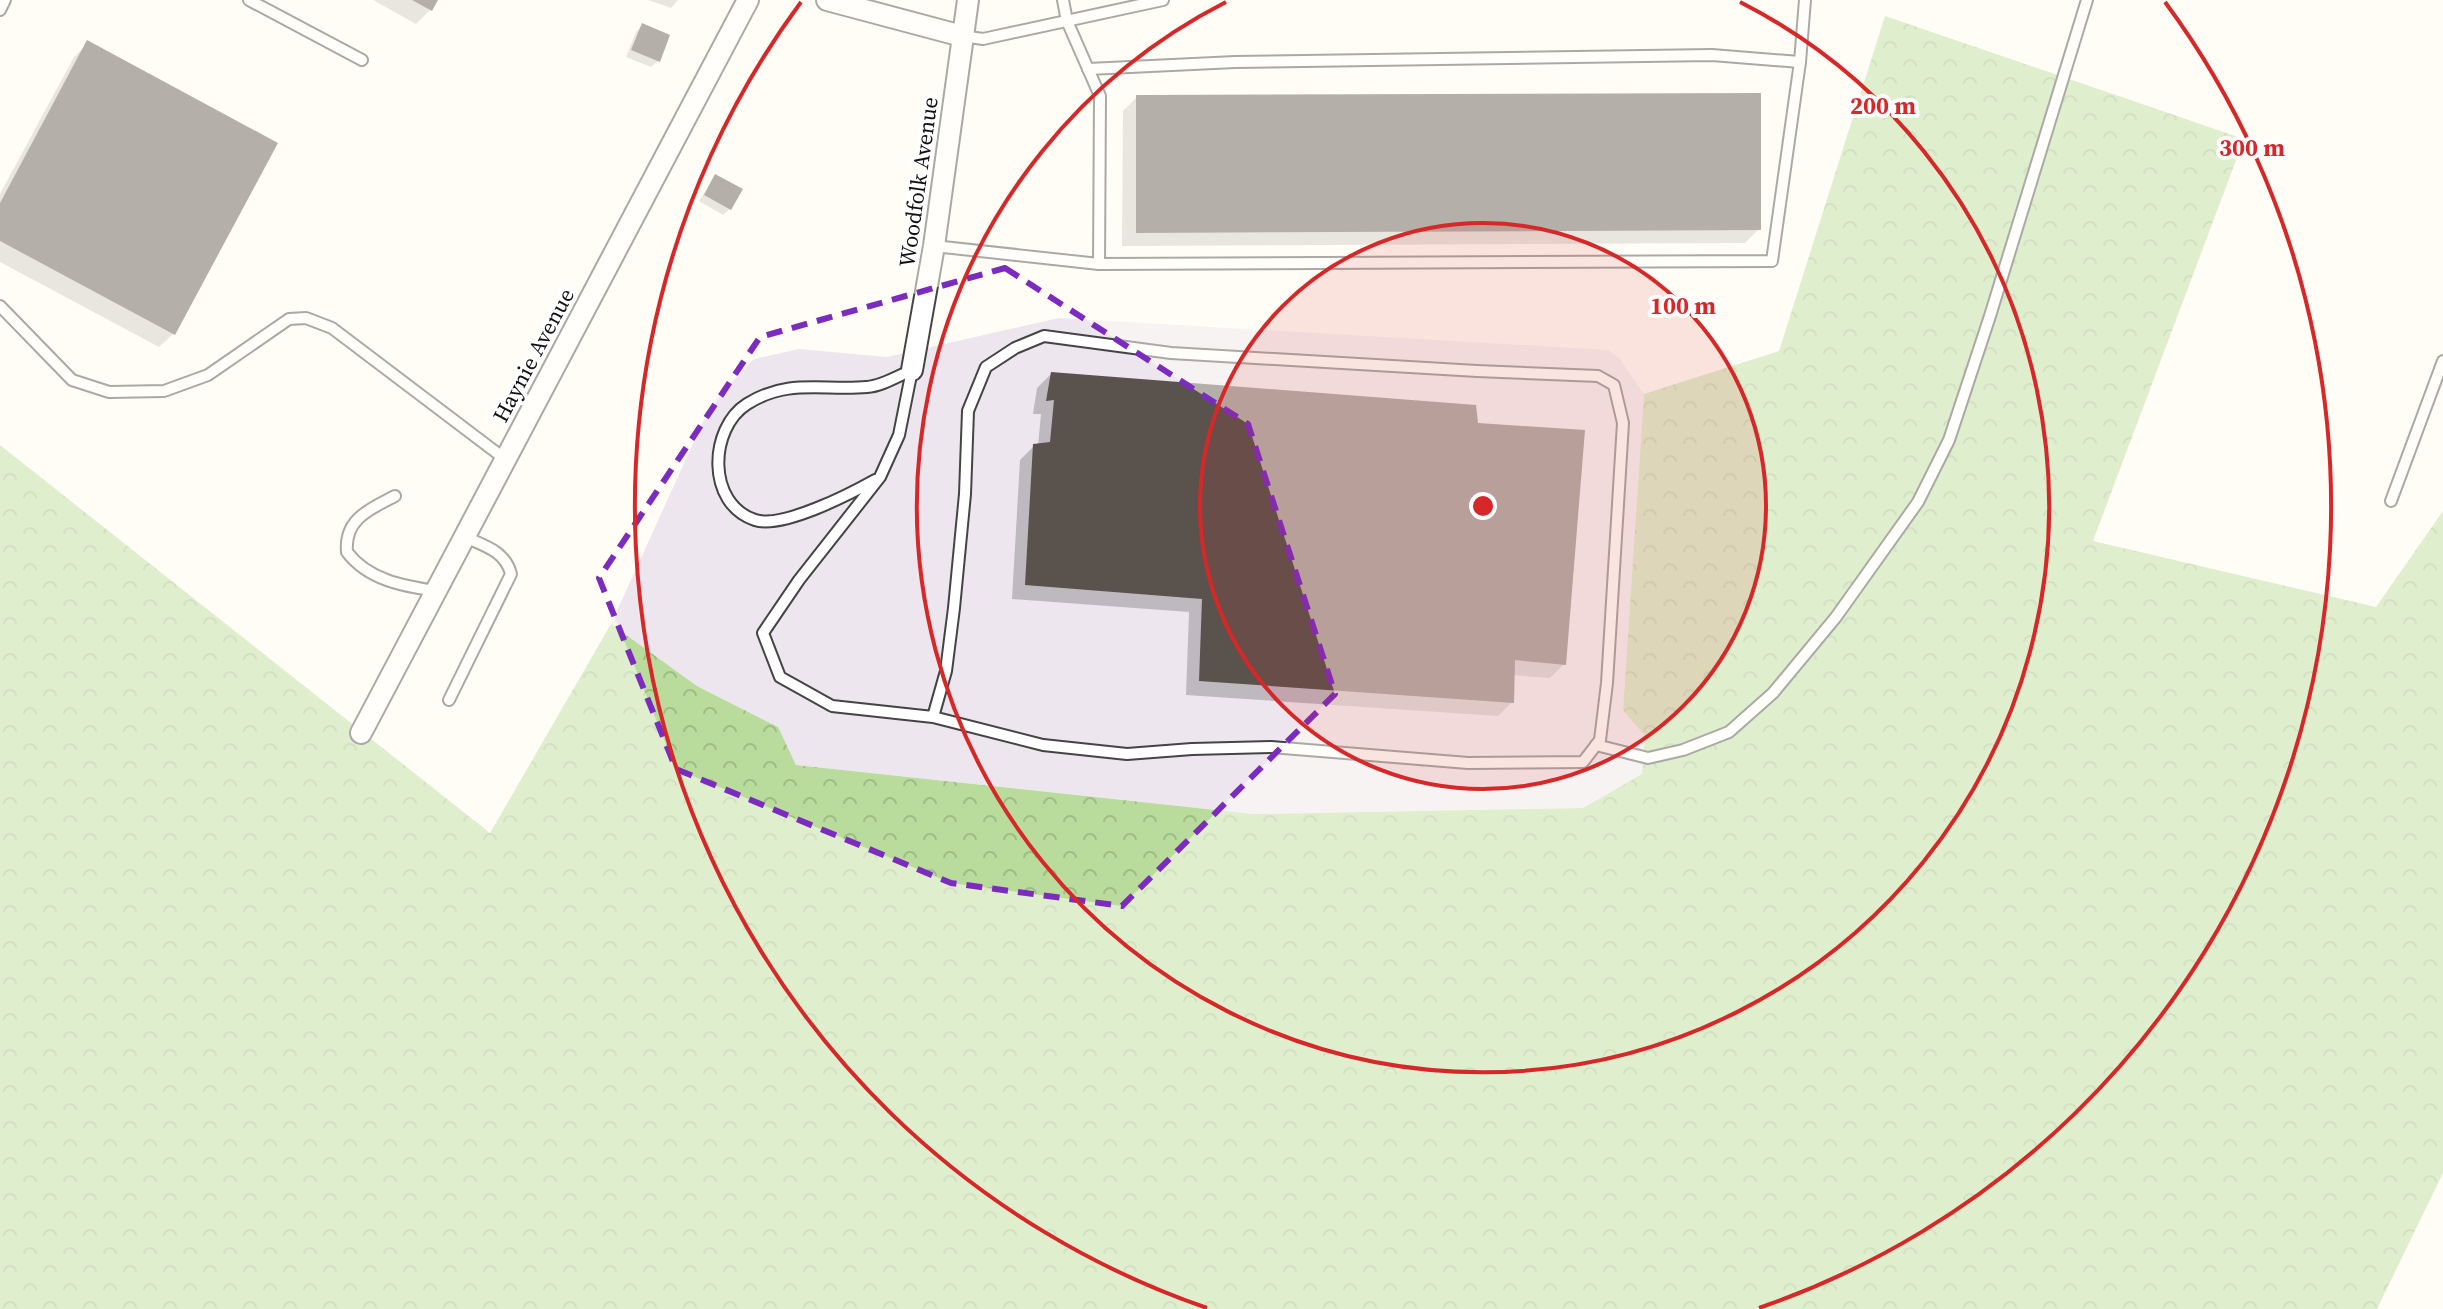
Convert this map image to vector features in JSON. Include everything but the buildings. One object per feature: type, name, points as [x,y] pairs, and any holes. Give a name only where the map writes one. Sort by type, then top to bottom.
[{"type":"street","name":"Haynie Avenue","points":[[361,733],[748,0]]},
{"type":"street","points":[[827,0],[962,36]]},
{"type":"street","name":"Woodfolk Avenue","points":[[912,370],[934,246],[968,0]]},
{"type":"lane","points":[[0,10],[5,0]]},
{"type":"lane","points":[[249,0],[362,60]]},
{"type":"lane","points":[[1063,0],[1067,21],[1100,96],[1099,264]]},
{"type":"lane","points":[[962,36],[983,39],[1163,0]]},
{"type":"lane","points":[[934,246],[1099,264],[1772,261],[1800,62],[1805,0]]},
{"type":"lane","points":[[1596,745],[1648,758],[1683,750],[1729,732],[1773,693],[1827,627],[1918,502],[1949,440],[2087,0]]},
{"type":"lane","points":[[1088,69],[1251,62],[1712,55],[1800,62]]},
{"type":"lane","points":[[0,306],[72,380],[109,392],[164,391],[208,375],[273,328],[289,319],[306,318],[332,328],[505,459]]},
{"type":"lane","points":[[912,370],[899,435],[880,477],[799,580],[763,633],[780,677],[832,706],[933,717],[1043,745],[1127,754],[1271,747],[1468,763],[1583,762],[1600,740],[1607,683],[1623,423],[1614,385],[1598,376],[1171,353],[1044,336],[1015,348],[986,367],[968,411],[965,494],[954,608],[946,671],[933,717]]},
{"type":"lane","points":[[2391,501],[2443,361]]},
{"type":"lane","points":[[880,477],[845,497],[771,522],[754,520],[740,511],[725,495],[716,466],[723,433],[743,407],[761,396],[793,386],[870,387],[912,370]]},
{"type":"lane","points":[[395,496],[368,510],[354,522],[346,542],[347,552],[356,564],[385,580],[436,591]]},
{"type":"lane","points":[[449,700],[511,574],[508,562],[499,553],[465,537]]},
{"type":"highlighted area","points":[[1005,268],[1248,424],[1335,694],[1122,906],[951,883],[676,769],[599,578],[760,337]]},
{"type":"shaded area","points":[[1059,318],[1608,350],[1619,358],[1644,394],[1623,710],[1645,736],[1642,774],[1583,808],[1253,814],[796,765],[777,727],[697,686],[611,624],[711,404],[754,359],[799,349],[887,357]]},
{"type":"green space","points":[[1885,16],[2244,139],[2093,541],[2376,607],[2443,511],[2443,1173],[2377,1309],[0,1309],[0,445],[490,833],[611,624],[697,686],[778,727],[796,765],[1253,814],[1583,808],[1642,774],[1645,736],[1623,710],[1644,394],[1779,351]]}]
